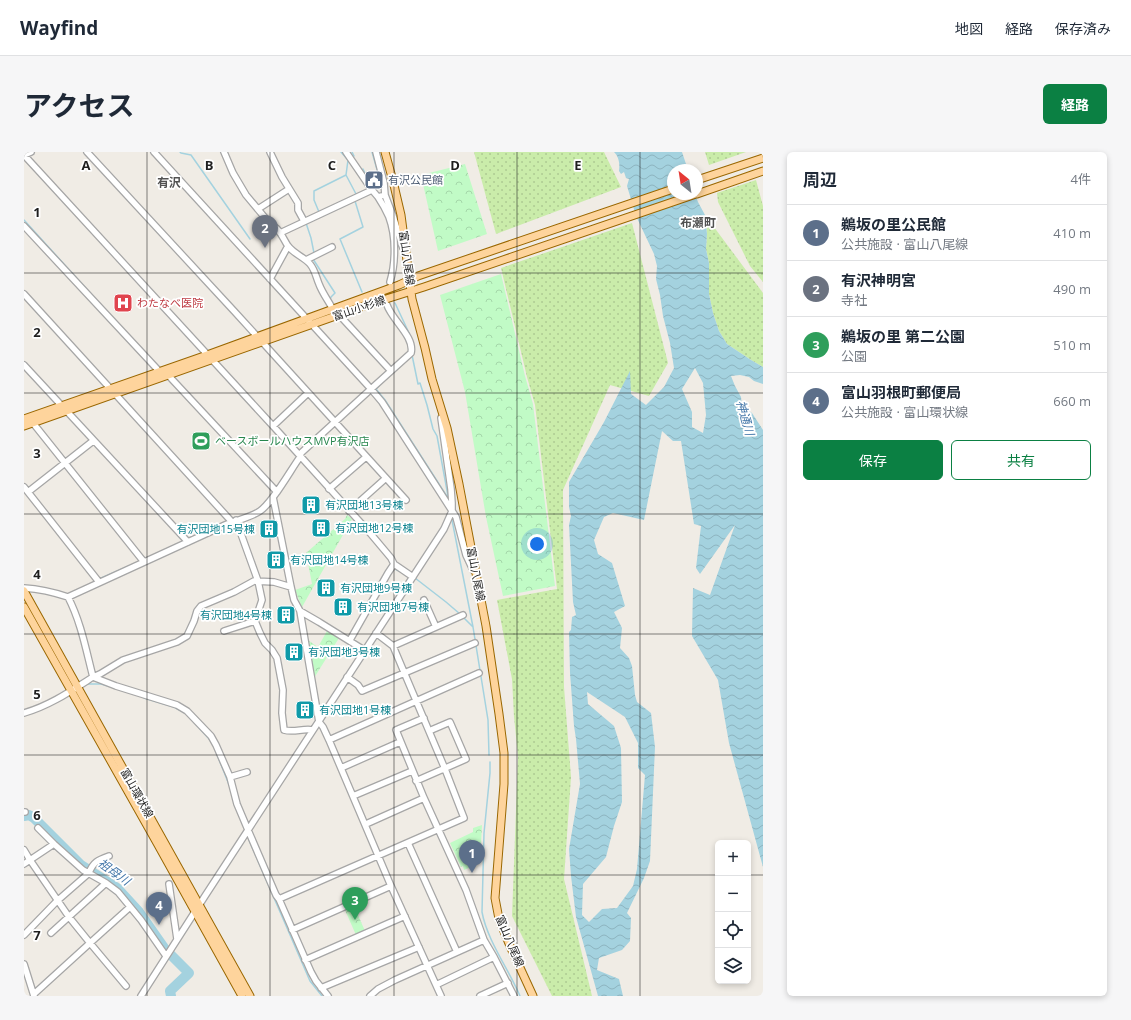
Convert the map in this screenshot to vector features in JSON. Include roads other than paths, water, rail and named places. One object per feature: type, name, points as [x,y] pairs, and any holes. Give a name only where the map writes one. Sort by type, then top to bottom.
[{"type":"main road","name":"富山八尾線","points":[[385,152],[394,181],[401,215],[411,291],[432,379],[447,428],[486,626],[504,753],[504,784],[495,898],[499,919],[534,996]]},
{"type":"main road","points":[[703,178],[763,158]]},
{"type":"main road","name":"富山小杉線","points":[[703,192],[763,171]]},
{"type":"main road","name":"富山小杉線","points":[[309,322],[418,276],[667,190]]},
{"type":"main road","name":"富山小杉線","points":[[114,391],[168,375],[259,339],[309,322],[424,287],[679,200]]},
{"type":"main road","name":"富山小杉線","points":[[24,426],[159,372],[209,358]]},
{"type":"main road","name":"富山小杉線","points":[[24,419],[64,409]]},
{"type":"main road","name":"富山環状線","points":[[24,590],[250,996]]},
{"type":"main road","name":"富山環状線","points":[[24,608],[242,996]]},
{"type":"street","points":[[87,152],[406,500]]},
{"type":"street","points":[[154,152],[382,402],[456,517],[466,555],[477,577]]},
{"type":"street","points":[[224,152],[233,172],[246,194],[271,225],[275,226],[288,246],[295,253],[306,260],[315,272],[319,285],[331,306]]},
{"type":"street","points":[[270,152],[282,177],[298,203],[298,210],[304,221]]},
{"type":"street","points":[[347,152],[378,197],[389,217],[394,238],[394,257],[390,282]]},
{"type":"street","points":[[376,152],[384,183],[385,195],[408,262]]},
{"type":"street","points":[[29,153],[24,155],[370,533],[391,558],[394,564],[413,577]]},
{"type":"street","points":[[258,209],[289,189]]},
{"type":"street","points":[[280,233],[372,190]]},
{"type":"street","points":[[378,197],[385,195]]},
{"type":"street","points":[[24,226],[159,372]]},
{"type":"street","points":[[270,279],[288,246]]},
{"type":"street","points":[[306,260],[332,247]]},
{"type":"street","points":[[24,294],[234,521],[258,581],[262,600],[255,621],[265,643],[278,658],[283,690],[282,713],[284,730],[289,732],[308,729],[312,730]]},
{"type":"street","points":[[24,590],[35,588],[68,597],[234,521],[260,511],[275,494],[301,453],[411,353],[412,349],[408,336],[393,318],[387,305]]},
{"type":"street","points":[[342,318],[391,371]]},
{"type":"street","points":[[24,365],[188,542]]},
{"type":"street","points":[[168,375],[275,494],[291,587],[294,600],[300,611],[319,722],[329,740],[366,824],[391,886],[441,996]]},
{"type":"street","points":[[272,426],[308,393]]},
{"type":"street","points":[[141,996],[199,904],[444,529],[452,511],[451,489],[440,406]]},
{"type":"street","points":[[33,423],[144,562]]},
{"type":"street","points":[[28,492],[93,441]]},
{"type":"street","points":[[329,489],[366,456]]},
{"type":"street","points":[[349,511],[386,478]]},
{"type":"street","points":[[24,487],[100,582]]},
{"type":"street","points":[[350,640],[394,564]]},
{"type":"street","points":[[24,712],[39,709],[123,660],[177,642],[187,636],[197,611],[201,606],[234,592],[254,581],[274,582],[291,587]]},
{"type":"street","points":[[68,597],[76,612],[93,677]]},
{"type":"street","points":[[424,600],[436,627]]},
{"type":"street","points":[[300,611],[350,640],[364,650]]},
{"type":"street","points":[[393,646],[463,615]]},
{"type":"street","points":[[224,631],[255,621]]},
{"type":"street","points":[[279,899],[464,818],[393,646],[376,633]]},
{"type":"street","points":[[347,677],[358,685],[362,692],[475,643]]},
{"type":"street","points":[[329,740],[479,673]]},
{"type":"street","points":[[93,677],[116,686],[177,705],[187,711],[211,736],[230,777],[237,804],[305,960],[313,976],[328,996]]},
{"type":"street","points":[[424,718],[396,730],[416,780],[466,890],[484,940],[514,996]]},
{"type":"street","points":[[416,780],[466,759],[450,722],[429,731]]},
{"type":"street","points":[[341,768],[400,742]]},
{"type":"street","points":[[353,796],[412,770]]},
{"type":"street","points":[[230,777],[247,772]]},
{"type":"street","points":[[366,824],[424,798]]},
{"type":"street","points":[[38,828],[83,870],[106,883],[118,892],[141,920],[166,956]]},
{"type":"street","points":[[408,843],[457,952]]},
{"type":"street","points":[[24,864],[54,844]]},
{"type":"street","points":[[24,850],[68,917],[126,986]]},
{"type":"street","points":[[24,935],[57,901],[88,873],[97,860],[109,856]]},
{"type":"street","points":[[51,933],[106,883]]},
{"type":"street","points":[[169,884],[177,939]]},
{"type":"street","points":[[292,930],[391,886]]},
{"type":"street","points":[[24,964],[34,995],[130,907]]},
{"type":"street","points":[[305,960],[405,916]]},
{"type":"street","points":[[370,996],[378,989],[484,940]]},
{"type":"street","points":[[321,988],[419,947]]},
{"type":"street","points":[[436,985],[494,957]]},
{"type":"street","points":[[480,996],[508,983]]},
{"type":"water","name":"神通川","points":[[614,152],[682,152],[686,164],[667,164],[667,200],[697,200],[705,215],[707,234],[706,249],[709,263],[709,294],[719,331],[727,344],[763,367],[763,384],[754,381],[749,377],[740,375],[731,376],[741,397],[742,407],[752,413],[763,430],[763,867],[729,743],[718,680],[692,636],[693,588],[710,595],[735,525],[700,574],[696,568],[701,526],[694,524],[681,441],[673,441],[662,431],[644,520],[613,513],[604,517],[594,540],[598,554],[612,563],[625,606],[614,612],[622,628],[620,648],[629,658],[632,666],[637,702],[651,713],[655,747],[650,861],[644,878],[627,913],[631,918],[630,941],[622,950],[599,958],[597,970],[619,979],[623,996],[598,996],[576,917],[569,849],[580,784],[570,673],[569,632],[571,630],[572,617],[576,615],[573,602],[569,525],[571,516],[569,507],[569,482],[604,422],[630,371],[631,394],[646,405],[664,387],[674,368],[656,279],[657,266],[654,254],[636,216],[627,186],[629,179],[626,178],[624,172],[621,174],[619,171],[619,161]],"holes":[[[695,368],[703,383],[706,415],[703,433],[692,427],[692,412],[682,389]],[[587,692],[625,717],[638,743],[638,768],[645,775],[637,869],[633,886],[617,908],[602,909],[589,922],[582,915],[583,884],[606,857],[622,802],[621,748],[614,726],[588,704]]]},
{"type":"waterway","points":[[180,152],[191,155],[250,239]]},
{"type":"waterway","points":[[341,152],[348,160],[346,175],[356,194]]},
{"type":"waterway","points":[[352,152],[354,156]]},
{"type":"waterway","points":[[372,152],[378,173]]},
{"type":"waterway","points":[[363,169],[367,177],[378,173],[380,183]]},
{"type":"waterway","points":[[319,212],[314,200],[314,191],[346,175]]},
{"type":"waterway","points":[[355,201],[363,227],[340,239],[362,292]]},
{"type":"waterway","points":[[24,220],[92,295]]},
{"type":"waterway","points":[[306,223],[314,253]]},
{"type":"waterway","points":[[274,230],[280,238]]},
{"type":"waterway","points":[[285,257],[289,251]]},
{"type":"waterway","points":[[313,259],[335,293],[330,300]]},
{"type":"waterway","points":[[395,303],[409,333]]},
{"type":"waterway","points":[[412,355],[418,384],[420,383],[433,429],[437,436],[448,496]]},
{"type":"waterway","points":[[379,386],[376,389],[385,400],[448,498]]},
{"type":"waterway","points":[[452,520],[473,627],[488,720],[489,755]]},
{"type":"waterway","points":[[99,579],[129,566]]},
{"type":"waterway","points":[[395,569],[399,571]]},
{"type":"waterway","points":[[415,578],[460,614]]},
{"type":"waterway","points":[[463,617],[473,627]]},
{"type":"waterway","points":[[86,684],[101,684],[108,686]]},
{"type":"waterway","points":[[144,698],[174,707],[185,713]]},
{"type":"waterway","points":[[192,720],[211,741]]},
{"type":"waterway","points":[[216,752],[230,787]]},
{"type":"waterway","points":[[490,762],[484,833],[482,912],[488,933],[520,996]]},
{"type":"waterway","name":"祖母川","points":[[24,816],[29,815],[34,818],[81,865],[117,888],[139,912],[165,949],[189,973],[170,991],[171,996]]},
{"type":"waterway","points":[[249,840],[310,981],[322,996]]},
{"type":"place","name":"有沢公民館","points":[[374,180]]},
{"type":"place","name":"有沢神明宮","points":[[265,248]]},
{"type":"place","name":"わたなべ医院","points":[[123,303]]},
{"type":"place","name":"ベースボールハウスMVP有沢店","points":[[201,441]]},
{"type":"place","name":"有沢団地13号棟","points":[[311,505]]},
{"type":"place","name":"有沢団地12号棟","points":[[321,528]]},
{"type":"place","name":"有沢団地15号棟","points":[[269,529]]},
{"type":"place","name":"有沢団地14号棟","points":[[276,560]]},
{"type":"place","name":"有沢団地9号棟","points":[[326,588]]},
{"type":"place","name":"有沢団地7号棟","points":[[343,607]]},
{"type":"place","name":"有沢団地4号棟","points":[[286,615]]},
{"type":"place","name":"有沢団地3号棟","points":[[294,652]]},
{"type":"place","name":"有沢団地1号棟","points":[[305,710]]},
{"type":"place","name":"鵜坂の里公民館","points":[[472,873]]},
{"type":"place","name":"鵜坂の里 第二公園","points":[[355,920]]},
{"type":"place","name":"富山羽根町郵便局","points":[[159,925]]},
{"type":"district","name":"有沢","points":[[169,183]]},
{"type":"district","name":"布瀬町","points":[[698,223]]}]
